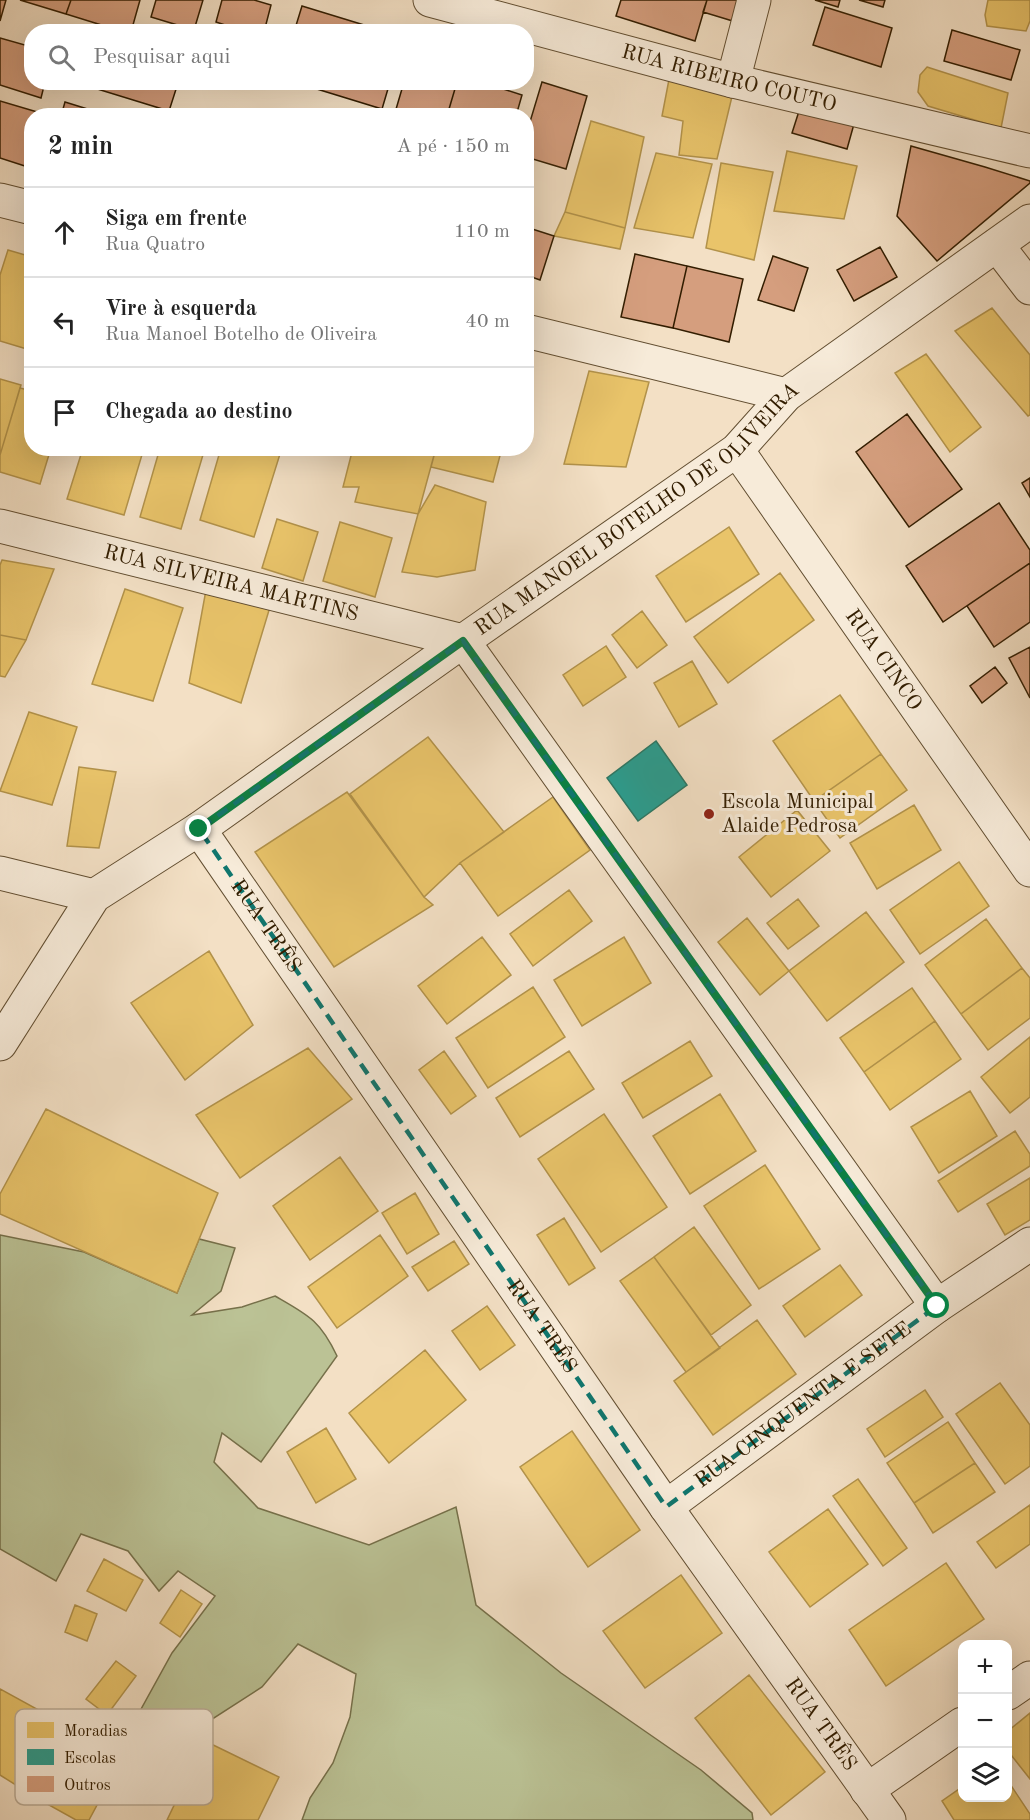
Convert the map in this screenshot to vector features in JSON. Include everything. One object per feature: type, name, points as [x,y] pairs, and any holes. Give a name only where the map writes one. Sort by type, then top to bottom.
[{"type":"street","points":[[733,81],[754,0]]},
{"type":"street","name":"RUA RIBEIRO COUTO","points":[[435,1],[521,24]]},
{"type":"street","name":"RUA RIBEIRO COUTO","points":[[534,28],[733,81],[1030,150]]},
{"type":"street","points":[[0,200],[24,206]]},
{"type":"street","name":"RUA MANOEL BOTELHO DE OLIVEIRA","points":[[94,896],[199,829],[737,450],[786,395],[1030,221]]},
{"type":"street","points":[[998,245],[1030,288]]},
{"type":"street","points":[[534,333],[786,395]]},
{"type":"street","name":"RUA CINCO","points":[[737,450],[1030,870]]},
{"type":"street","name":"RUA SILVEIRA MARTINS","points":[[0,526],[463,641]]},
{"type":"street","points":[[463,641],[937,1306]]},
{"type":"street","name":"RUA TRÊS","points":[[199,829],[666,1507],[889,1820]]},
{"type":"street","points":[[0,873],[94,896],[0,1044]]},
{"type":"street","name":"RUA CINQUENTA E SETE","points":[[666,1507],[937,1306],[1030,1244]]},
{"type":"street","points":[[1012,1690],[1030,1678]]},
{"type":"street","points":[[867,1790],[958,1727]]},
{"type":"highlighted area","points":[[463,641],[937,1306],[666,1507],[199,829]]},
{"type":"green space","points":[[0,1235],[84,1252],[177,1293],[199,1239],[235,1248],[221,1291],[192,1315],[242,1307],[275,1296],[296,1308],[319,1326],[337,1356],[261,1462],[222,1433],[214,1462],[258,1508],[369,1545],[456,1507],[476,1605],[561,1673],[701,1770],[752,1813],[753,1820],[302,1820],[310,1798],[333,1763],[350,1717],[356,1674],[298,1644],[262,1687],[213,1718],[213,1709],[141,1709],[172,1653],[215,1596],[178,1571],[159,1591],[128,1551],[81,1534],[56,1581],[0,1549]]},
{"type":"building: Moradias","points":[[988,0],[1030,0],[1030,21],[1026,31],[987,26],[985,15]]},
{"type":"building: Moradias","points":[[927,67],[1008,93],[1001,128],[928,106],[918,92],[920,75]]},
{"type":"building: Moradias","points":[[671,69],[735,84],[717,159],[679,155],[683,121],[662,116]]},
{"type":"building: Moradias","points":[[591,121],[644,137],[625,228],[565,212]]},
{"type":"building: Moradias","points":[[787,151],[857,166],[844,219],[774,211]]},
{"type":"building: Moradias","points":[[656,153],[712,164],[693,238],[634,228]]},
{"type":"building: Moradias","points":[[721,163],[773,172],[754,260],[706,248]]},
{"type":"building: Moradias","points":[[565,212],[625,228],[620,249],[554,236]]},
{"type":"building: Moradias","points":[[8,250],[24,255],[24,348],[0,341],[0,275]]},
{"type":"building: Moradias","points":[[992,308],[1030,355],[1030,415],[1028,416],[955,331]]},
{"type":"building: Moradias","points":[[926,354],[981,427],[950,452],[895,373]]},
{"type":"building: Moradias","points":[[589,371],[649,382],[626,467],[564,464]]},
{"type":"building: Moradias","points":[[0,379],[21,385],[0,455]]},
{"type":"building: Moradias","points":[[20,388],[24,389],[24,456],[49,456],[40,484],[0,472],[0,455]]},
{"type":"building: Moradias","points":[[80,456],[142,456],[124,515],[67,499]]},
{"type":"building: Moradias","points":[[158,456],[203,456],[181,529],[140,517]]},
{"type":"building: Moradias","points":[[219,456],[279,456],[254,537],[200,520]]},
{"type":"building: Moradias","points":[[351,456],[434,456],[418,514],[355,502],[359,487],[343,487]]},
{"type":"building: Moradias","points":[[434,456],[500,456],[493,482],[431,467]]},
{"type":"building: Moradias","points":[[435,485],[486,502],[475,570],[437,577],[402,572],[418,514]]},
{"type":"building: Moradias","points":[[277,519],[318,532],[303,581],[262,568]]},
{"type":"building: Moradias","points":[[340,522],[392,538],[375,597],[323,581]]},
{"type":"building: Moradias","points":[[729,527],[759,574],[686,622],[656,576]]},
{"type":"building: Moradias","points":[[2,560],[54,569],[26,640],[0,635],[0,565]]},
{"type":"building: Moradias","points":[[780,573],[814,620],[728,683],[694,637]]},
{"type":"building: Moradias","points":[[208,579],[273,597],[241,703],[189,683]]},
{"type":"building: Moradias","points":[[125,589],[183,608],[153,701],[92,684]]},
{"type":"building: Moradias","points":[[642,611],[667,645],[637,668],[612,635]]},
{"type":"building: Moradias","points":[[0,635],[26,640],[5,677],[0,676]]},
{"type":"building: Moradias","points":[[606,646],[626,677],[583,706],[563,675]]},
{"type":"building: Moradias","points":[[692,661],[717,704],[679,727],[654,683]]},
{"type":"building: Moradias","points":[[840,695],[881,754],[814,801],[773,741]]},
{"type":"building: Moradias","points":[[29,712],[77,727],[52,805],[0,791]]},
{"type":"building: Moradias","points":[[428,737],[504,832],[460,863],[424,897],[350,794]]},
{"type":"building: Moradias","points":[[881,754],[907,790],[840,838],[814,801]]},
{"type":"building: Moradias","points":[[79,767],[116,772],[99,848],[67,846]]},
{"type":"building: Moradias","points":[[347,792],[424,897],[433,905],[334,967],[255,852]]},
{"type":"building: Moradias","points":[[553,797],[590,850],[498,916],[460,863]]},
{"type":"building: Moradias","points":[[914,805],[941,850],[877,889],[850,843]]},
{"type":"building: Moradias","points":[[797,810],[830,851],[771,897],[739,857]]},
{"type":"building: Moradias","points":[[959,862],[989,906],[920,954],[890,910]]},
{"type":"building: Moradias","points":[[569,890],[592,921],[533,966],[510,934]]},
{"type":"building: Moradias","points":[[798,899],[819,926],[788,949],[767,923]]},
{"type":"building: Moradias","points":[[866,912],[904,962],[827,1021],[789,971]]},
{"type":"building: Moradias","points":[[747,918],[789,971],[760,995],[718,942]]},
{"type":"building: Moradias","points":[[986,919],[1022,968],[961,1014],[925,965]]},
{"type":"building: Moradias","points":[[482,937],[511,975],[447,1024],[418,986]]},
{"type":"building: Moradias","points":[[624,937],[651,983],[582,1026],[554,980]]},
{"type":"building: Moradias","points":[[209,951],[253,1025],[185,1080],[131,1003]]},
{"type":"building: Moradias","points":[[1022,968],[1030,978],[1030,1018],[988,1050],[961,1014]]},
{"type":"building: Moradias","points":[[533,987],[565,1037],[488,1088],[456,1038]]},
{"type":"building: Moradias","points":[[912,988],[935,1021],[864,1072],[840,1038]]},
{"type":"building: Moradias","points":[[935,1021],[961,1059],[890,1110],[864,1072]]},
{"type":"building: Moradias","points":[[1030,1037],[1030,1097],[1010,1113],[981,1077]]},
{"type":"building: Moradias","points":[[690,1041],[712,1076],[643,1118],[622,1083]]},
{"type":"building: Moradias","points":[[308,1048],[352,1099],[240,1178],[196,1115]]},
{"type":"building: Moradias","points":[[444,1051],[476,1096],[451,1114],[419,1070]]},
{"type":"building: Moradias","points":[[569,1051],[594,1089],[520,1137],[496,1098]]},
{"type":"building: Moradias","points":[[970,1091],[997,1136],[939,1173],[911,1127]]},
{"type":"building: Moradias","points":[[720,1094],[756,1151],[690,1194],[653,1136]]},
{"type":"building: Moradias","points":[[46,1109],[218,1193],[177,1293],[0,1214],[0,1194]]},
{"type":"building: Moradias","points":[[604,1114],[667,1207],[601,1252],[538,1159]]},
{"type":"building: Moradias","points":[[1015,1131],[1030,1154],[1030,1166],[958,1212],[938,1181]]},
{"type":"building: Moradias","points":[[340,1157],[378,1211],[310,1260],[273,1206]]},
{"type":"building: Moradias","points":[[765,1165],[820,1249],[759,1289],[704,1206]]},
{"type":"building: Moradias","points":[[1030,1178],[1030,1220],[1005,1235],[987,1204]]},
{"type":"building: Moradias","points":[[415,1193],[439,1234],[407,1254],[382,1213]]},
{"type":"building: Moradias","points":[[564,1218],[595,1268],[569,1285],[537,1235]]},
{"type":"building: Moradias","points":[[694,1227],[751,1305],[711,1335],[654,1257]]},
{"type":"building: Moradias","points":[[380,1235],[408,1276],[337,1328],[308,1287]]},
{"type":"building: Moradias","points":[[454,1241],[469,1264],[428,1291],[412,1267]]},
{"type":"building: Moradias","points":[[654,1257],[720,1348],[686,1372],[620,1281]]},
{"type":"building: Moradias","points":[[840,1265],[862,1295],[805,1337],[783,1306]]},
{"type":"building: Moradias","points":[[487,1306],[515,1345],[480,1370],[452,1331]]},
{"type":"building: Moradias","points":[[757,1320],[796,1374],[713,1435],[674,1381]]},
{"type":"building: Moradias","points":[[425,1350],[466,1400],[389,1463],[349,1413]]},
{"type":"building: Moradias","points":[[1000,1383],[1030,1425],[1030,1466],[1005,1484],[956,1414]]},
{"type":"building: Moradias","points":[[925,1390],[943,1417],[885,1457],[867,1429]]},
{"type":"building: Moradias","points":[[948,1422],[975,1463],[914,1503],[887,1463]]},
{"type":"building: Moradias","points":[[326,1428],[356,1479],[316,1503],[287,1452]]},
{"type":"building: Moradias","points":[[572,1431],[640,1530],[588,1567],[520,1467]]},
{"type":"building: Moradias","points":[[975,1463],[995,1492],[933,1533],[914,1503]]},
{"type":"building: Moradias","points":[[858,1479],[907,1548],[883,1566],[833,1496]]},
{"type":"building: Moradias","points":[[1030,1505],[1030,1544],[996,1568],[977,1542]]},
{"type":"building: Moradias","points":[[828,1509],[868,1564],[810,1607],[769,1552]]},
{"type":"building: Moradias","points":[[104,1559],[143,1580],[126,1611],[87,1591]]},
{"type":"building: Moradias","points":[[946,1563],[984,1619],[886,1686],[849,1630]]},
{"type":"building: Moradias","points":[[681,1575],[722,1633],[645,1688],[603,1631]]},
{"type":"building: Moradias","points":[[181,1590],[202,1604],[180,1637],[160,1623]]},
{"type":"building: Moradias","points":[[75,1605],[97,1614],[87,1641],[65,1632]]},
{"type":"building: Moradias","points":[[116,1661],[136,1676],[111,1709],[99,1709],[86,1699]]},
{"type":"building: Moradias","points":[[749,1675],[825,1772],[771,1815],[695,1718]]},
{"type":"building: Moradias","points":[[0,1689],[37,1709],[15,1709],[15,1784],[0,1775]]},
{"type":"building: Moradias","points":[[1030,1713],[1030,1779],[1012,1756],[1012,1728]]},
{"type":"building: Moradias","points":[[213,1745],[279,1777],[258,1820],[167,1820],[174,1805],[213,1805]]},
{"type":"building: Moradias","points":[[1012,1787],[1030,1814],[1030,1820],[954,1820],[942,1801],[958,1790],[958,1802],[1012,1802]]},
{"type":"building: Moradias","points":[[49,1805],[97,1805],[89,1820],[76,1820]]},
{"type":"building: Escolas","points":[[656,741],[687,785],[638,821],[607,778]]},
{"type":"building: Outros","points":[[0,0],[6,0],[0,21]]},
{"type":"building: Outros","points":[[20,0],[71,0],[66,14]]},
{"type":"building: Outros","points":[[71,0],[140,0],[133,24],[98,24],[66,14]]},
{"type":"building: Outros","points":[[156,0],[203,0],[196,24],[174,24],[151,17]]},
{"type":"building: Outros","points":[[222,0],[254,0],[271,5],[266,24],[216,22]]},
{"type":"building: Outros","points":[[621,0],[707,0],[695,41],[616,16]]},
{"type":"building: Outros","points":[[707,0],[742,0],[736,22],[703,12]]},
{"type":"building: Outros","points":[[815,0],[840,0],[838,7]]},
{"type":"building: Outros","points":[[859,0],[885,0],[883,7]]},
{"type":"building: Outros","points":[[302,6],[361,24],[296,24]]},
{"type":"building: Outros","points":[[825,7],[892,28],[881,67],[813,45]]},
{"type":"building: Outros","points":[[952,30],[1020,50],[1011,80],[944,61]]},
{"type":"building: Outros","points":[[0,38],[24,45],[24,90],[43,90],[41,98],[0,85]]},
{"type":"building: Outros","points":[[542,82],[587,96],[566,169],[534,159],[534,108]]},
{"type":"building: Outros","points":[[101,90],[176,90],[170,108],[159,108]]},
{"type":"building: Outros","points":[[320,90],[388,90],[382,108]]},
{"type":"building: Outros","points":[[402,90],[455,90],[449,108],[396,108]]},
{"type":"building: Outros","points":[[455,90],[507,90],[522,95],[518,108],[449,108]]},
{"type":"building: Outros","points":[[0,101],[24,108],[24,166],[0,158]]},
{"type":"building: Outros","points":[[65,102],[84,108],[63,108]]},
{"type":"building: Outros","points":[[800,108],[854,124],[847,149],[792,133]]},
{"type":"building: Outros","points":[[911,146],[985,167],[1030,181],[1030,183],[937,261],[897,216]]},
{"type":"building: Outros","points":[[534,230],[554,236],[540,280],[534,278]]},
{"type":"building: Outros","points":[[880,247],[897,277],[854,301],[837,270]]},
{"type":"building: Outros","points":[[635,254],[687,266],[673,328],[621,317]]},
{"type":"building: Outros","points":[[773,256],[808,268],[794,311],[758,300]]},
{"type":"building: Outros","points":[[687,266],[743,279],[729,342],[673,328]]},
{"type":"building: Outros","points":[[907,414],[962,489],[909,527],[856,452]]},
{"type":"building: Outros","points":[[1030,478],[1030,497],[1022,483]]},
{"type":"building: Outros","points":[[999,503],[1030,550],[1030,563],[943,622],[906,566]]},
{"type":"building: Outros","points":[[1030,563],[1030,622],[994,647],[967,606]]},
{"type":"building: Outros","points":[[1030,647],[1030,698],[1009,658]]},
{"type":"building: Outros","points":[[995,667],[1007,683],[982,703],[970,686]]},
{"type":"place","name":"Escola Municipal Alaide Pedrosa","points":[[709,814]]},
{"type":"route","points":[[199,829],[463,641],[937,1306]]}]
